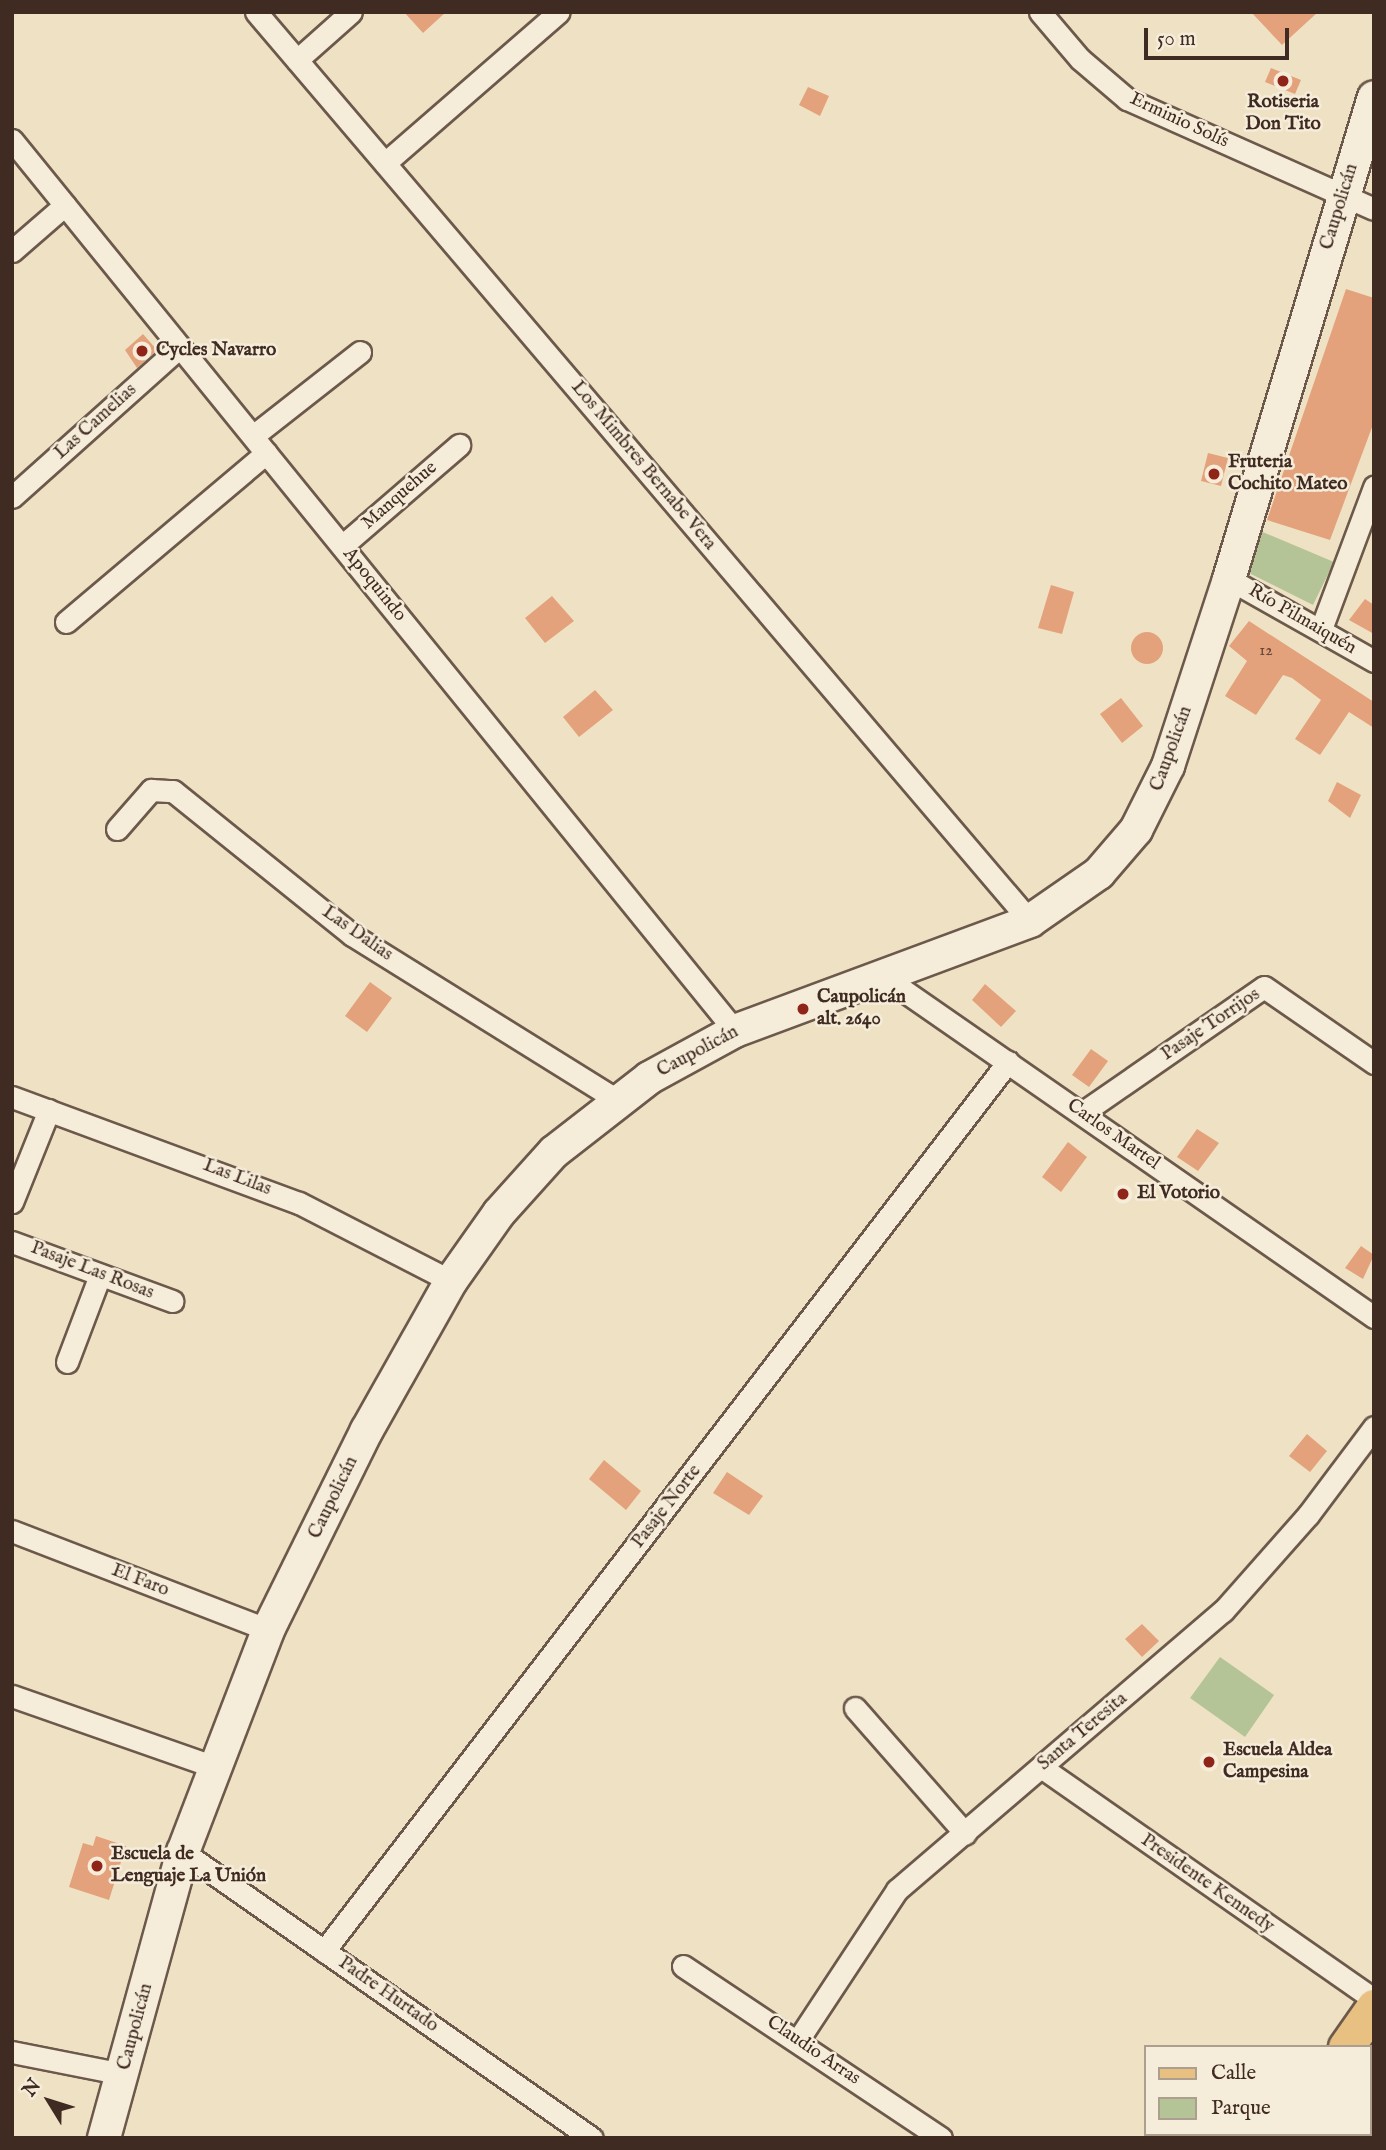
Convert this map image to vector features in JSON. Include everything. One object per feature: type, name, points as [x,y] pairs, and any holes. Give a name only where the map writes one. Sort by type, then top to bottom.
[{"type":"main road","points":[[1347,2045],[1374,2007]]},
{"type":"street","name":"Los Mimbres Bernabe Vera","points":[[256,12],[1030,920]]},
{"type":"street","points":[[297,60],[351,12]]},
{"type":"street","points":[[384,163],[559,12]]},
{"type":"street","name":"Erminio Solís","points":[[1040,12],[1080,59],[1127,99],[1374,209]]},
{"type":"street","name":"Caupolicán","points":[[104,2138],[183,1852],[268,1630],[367,1430],[451,1280],[525,1182],[617,1100],[735,1031],[887,979],[1030,920],[1099,873],[1148,810],[1229,579],[1374,97]]},
{"type":"street","name":"Apoquindo","points":[[12,140],[735,1031]]},
{"type":"street","points":[[12,251],[65,205]]},
{"type":"street","name":"Las Camelias","points":[[12,497],[180,347]]},
{"type":"street","points":[[253,436],[360,352]]},
{"type":"street","name":"Manquehue","points":[[342,546],[459,445]]},
{"type":"street","points":[[66,622],[266,453]]},
{"type":"street","points":[[1321,629],[1372,499]]},
{"type":"street","name":"Río Pilmaiquén","points":[[1229,579],[1321,629],[1374,662]]},
{"type":"street","name":"Las Dalias","points":[[117,829],[151,790],[173,791],[352,935],[617,1100]]},
{"type":"street","name":"Carlos Martel","points":[[887,979],[1374,1317]]},
{"type":"street","name":"Pasaje Torrijos","points":[[1082,1113],[1264,988],[1374,1063]]},
{"type":"street","name":"Pasaje Norte","points":[[324,1951],[1008,1062]]},
{"type":"street","name":"Las Lilas","points":[[12,1097],[299,1203],[451,1280]]},
{"type":"street","points":[[12,1202],[49,1110]]},
{"type":"street","name":"Pasaje Las Rosas","points":[[12,1242],[172,1301]]},
{"type":"street","points":[[67,1362],[100,1275]]},
{"type":"street","name":"Santa Teresita","points":[[798,2040],[897,1890],[1223,1611],[1294,1532],[1374,1427]]},
{"type":"street","name":"El Faro","points":[[12,1531],[268,1630]]},
{"type":"street","points":[[12,1696],[215,1767]]},
{"type":"street","points":[[855,1708],[965,1833]]},
{"type":"street","name":"Presidente Kennedy","points":[[1041,1767],[1374,1999]]},
{"type":"street","name":"Padre Hurtado","points":[[183,1852],[592,2138]]},
{"type":"street","name":"Claudio Arras","points":[[684,1966],[942,2138]]},
{"type":"street","points":[[12,2052],[123,2074]]},
{"type":"green space","points":[[1258,530],[1334,562],[1313,605],[1243,570]]},
{"type":"green space","points":[[1220,1657],[1274,1695],[1245,1737],[1190,1698]]},
{"type":"building","points":[[404,12],[446,12],[423,33]]},
{"type":"building","points":[[1251,12],[1318,12],[1282,45]]},
{"type":"building","name":"Rotiseria Don Tito","points":[[1271,68],[1301,80],[1295,94],[1265,82]]},
{"type":"building","points":[[808,87],[829,96],[820,116],[799,105]]},
{"type":"building","points":[[1346,289],[1374,298],[1374,422],[1330,540],[1267,520]]},
{"type":"building","name":"Cycles Navarro","points":[[143,334],[157,350],[137,368],[125,350]]},
{"type":"building","name":"Fruteria Cochito Mateo","points":[[1208,453],[1228,458],[1221,486],[1201,481]]},
{"type":"building","points":[[1051,585],[1074,592],[1062,634],[1038,628]]},
{"type":"building","points":[[552,596],[574,621],[545,643],[525,618]]},
{"type":"building","points":[[1365,599],[1374,605],[1374,634],[1349,620]]},
{"type":"building","points":[[1249,621],[1374,702],[1374,728],[1349,712],[1320,755],[1295,739],[1321,700],[1292,678],[1283,675],[1256,715],[1225,696],[1247,661],[1229,646]]},
{"type":"building","points":[[1147,632],[1158,637],[1163,648],[1158,659],[1147,664],[1136,659],[1131,648],[1136,637]]},
{"type":"building","points":[[595,690],[613,710],[579,737],[563,717]]},
{"type":"building","points":[[1121,698],[1143,726],[1122,743],[1100,714]]},
{"type":"building","points":[[1337,782],[1361,795],[1350,818],[1328,801]]},
{"type":"building","points":[[370,982],[392,998],[367,1032],[345,1016]]},
{"type":"building","points":[[985,984],[1016,1011],[1001,1027],[972,1000]]},
{"type":"building","points":[[1091,1049],[1108,1061],[1089,1087],[1072,1075]]},
{"type":"building","points":[[1197,1129],[1219,1143],[1198,1171],[1177,1157]]},
{"type":"building","points":[[1068,1142],[1087,1157],[1061,1192],[1042,1177]]},
{"type":"building","points":[[1361,1246],[1374,1255],[1363,1279],[1345,1268]]},
{"type":"building","points":[[1307,1434],[1327,1451],[1310,1472],[1289,1456]]},
{"type":"building","points":[[604,1460],[641,1491],[626,1510],[589,1479]]},
{"type":"building","points":[[727,1472],[763,1496],[749,1515],[713,1493]]},
{"type":"building","points":[[1142,1624],[1159,1641],[1142,1657],[1125,1639]]},
{"type":"building","name":"Escuela de Lenguaje La Unión","points":[[96,1836],[126,1846],[109,1900],[69,1887],[83,1843],[93,1846]]},
{"type":"place","name":"Rotiseria Don Tito","points":[[1283,81]]},
{"type":"place","name":"Cycles Navarro","points":[[142,351]]},
{"type":"place","name":"Fruteria Cochito Mateo","points":[[1214,474]]},
{"type":"place","name":"Caupolicán alt. 2640","points":[[803,1009]]},
{"type":"place","name":"El Votorio","points":[[1123,1194]]},
{"type":"place","name":"Escuela Aldea Campesina","points":[[1209,1762]]},
{"type":"place","name":"Escuela de Lenguaje La Unión","points":[[97,1866]]}]
